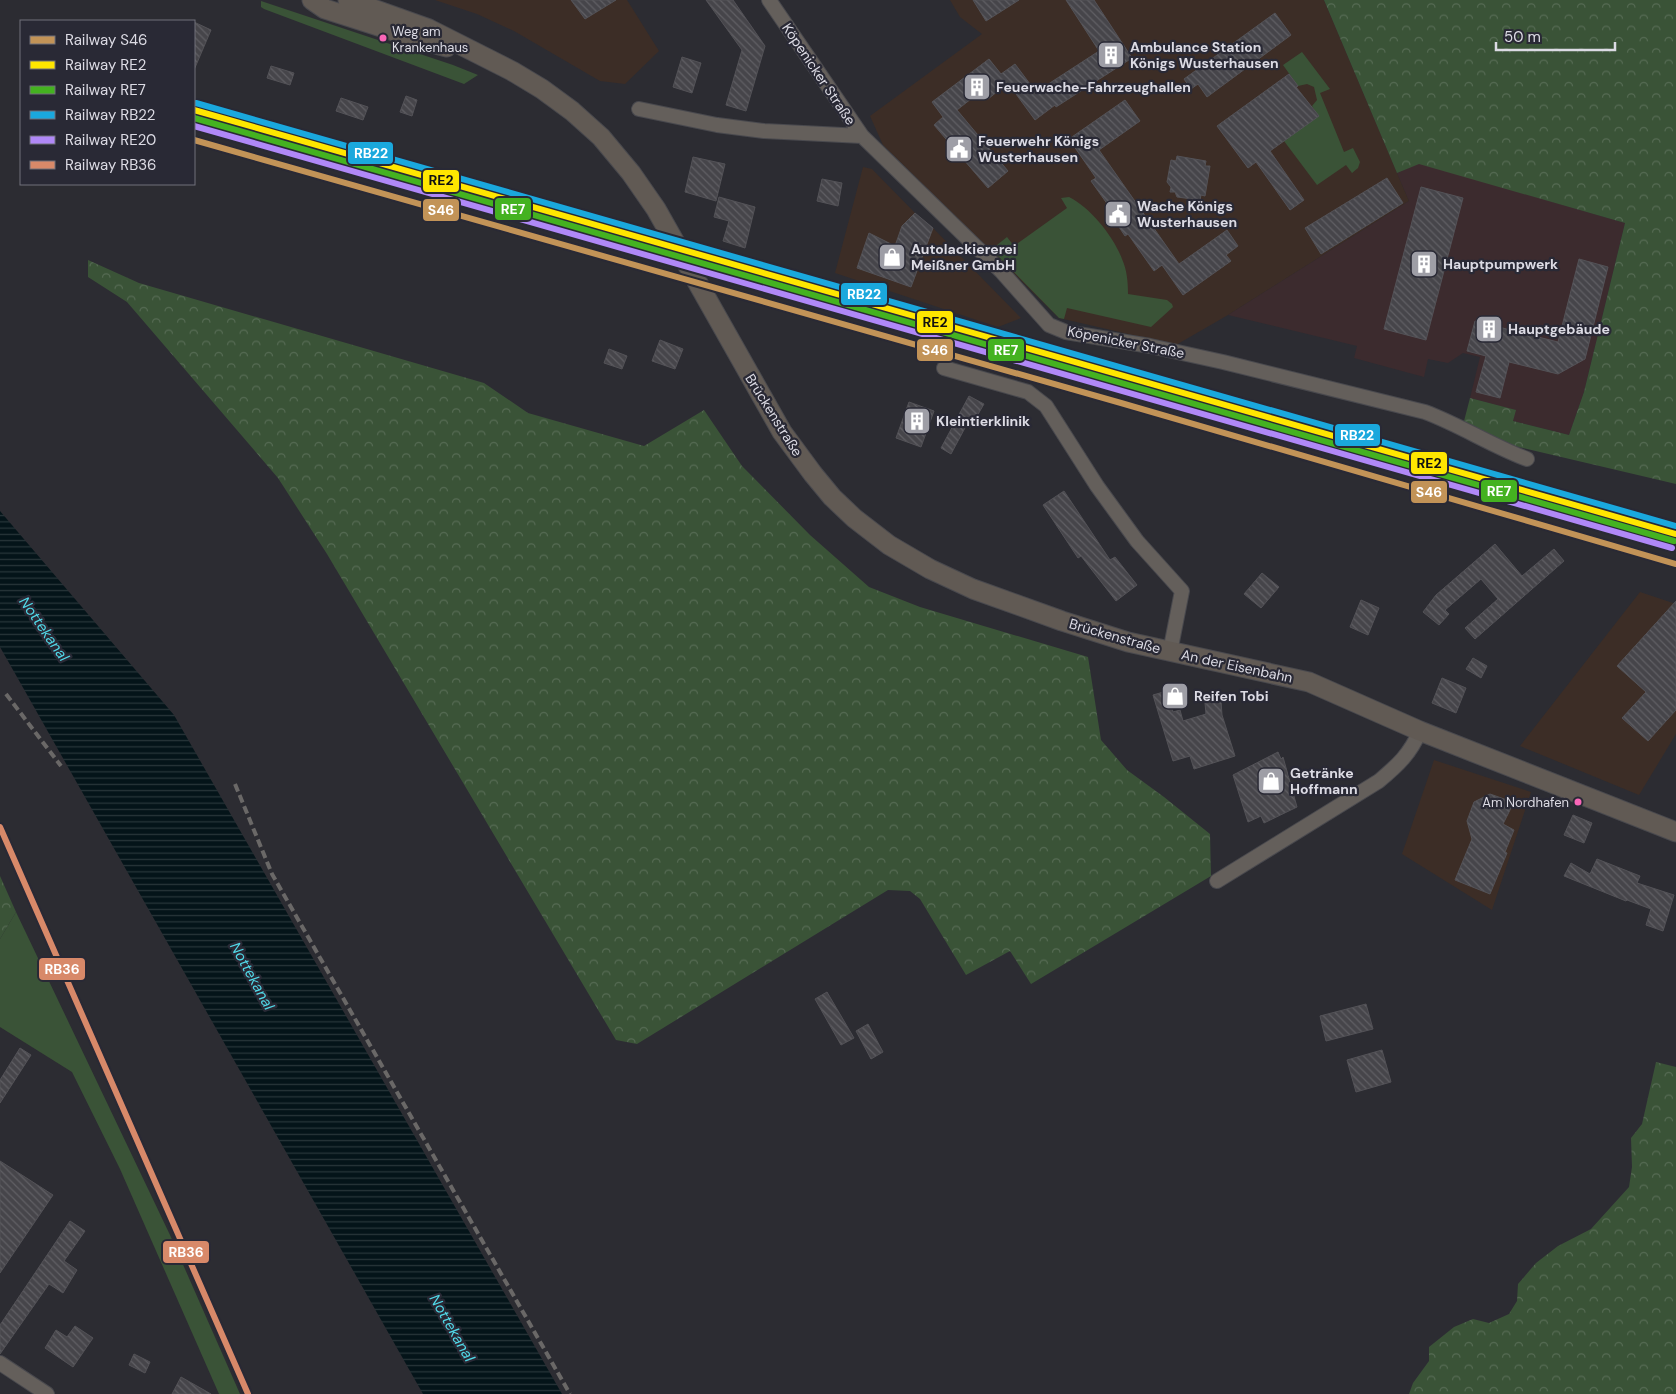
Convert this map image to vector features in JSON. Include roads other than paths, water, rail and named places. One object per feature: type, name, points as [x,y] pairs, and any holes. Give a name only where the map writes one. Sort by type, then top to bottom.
[{"type":"main road","name":"Brückenstraße","points":[[312,0],[325,9],[425,41],[477,54]]},
{"type":"main road","name":"Brückenstraße","points":[[348,0],[429,29],[527,80],[572,111],[601,137],[631,173],[656,209],[782,432],[812,474],[854,518],[889,545],[930,569],[973,589],[1128,642],[1170,652]]},
{"type":"main road","name":"An der Eisenbahn","points":[[1170,652],[1309,682],[1420,731],[1676,832]]},
{"type":"street","name":"Köpenicker Straße","points":[[769,0],[862,136],[1001,271],[1049,324],[1066,332],[1150,346],[1223,362],[1424,412],[1445,419],[1509,452],[1527,458]]},
{"type":"street","points":[[639,109],[717,125],[862,136]]},
{"type":"street","name":"An der Eisenbahn","points":[[944,368],[1028,392],[1046,406],[1097,486],[1137,541],[1182,592],[1170,652]]},
{"type":"street","points":[[1217,881],[1380,781],[1402,761],[1413,747],[1420,731]]},
{"type":"street","points":[[0,1363],[47,1394]]},
{"type":"water","name":"Nottekanal","points":[[0,511],[174,715],[562,1394],[423,1394],[0,647]]},
{"type":"railway","points":[[6,694],[61,766]]},
{"type":"railway","points":[[235,784],[272,874],[570,1394]]},
{"type":"rail line","name":"RB22","points":[[196,103],[1676,526]]},
{"type":"rail line","name":"RE2","points":[[195,110],[1676,534]]},
{"type":"rail line","name":"RE7","points":[[195,118],[1674,541]]},
{"type":"rail line","name":"RE20","points":[[195,126],[1672,548]]},
{"type":"rail line","name":"S46","points":[[195,140],[1121,403],[1676,564]]},
{"type":"rail line","name":"RB36","points":[[0,827],[248,1394]]},
{"type":"place","name":"Weg am Krankenhaus","points":[[383,38]]},
{"type":"place","name":"Ambulance Station Königs Wusterhausen","points":[[1111,55]]},
{"type":"place","name":"Feuerwache-Fahrzeughallen","points":[[977,87]]},
{"type":"place","name":"Feuerwehr Königs Wusterhausen","points":[[959,149]]},
{"type":"place","name":"Wache Königs Wusterhausen","points":[[1118,214]]},
{"type":"place","name":"Autolackiererei Meißner GmbH","points":[[892,257]]},
{"type":"place","name":"Hauptpumpwerk","points":[[1424,264]]},
{"type":"place","name":"Hauptgebäude","points":[[1489,329]]},
{"type":"place","name":"Kleintierklinik","points":[[917,421]]},
{"type":"place","name":"Reifen Tobi","points":[[1175,696]]},
{"type":"place","name":"Getränke Hoffmann","points":[[1271,781]]},
{"type":"place","name":"Am Nordhafen","points":[[1578,802]]}]
